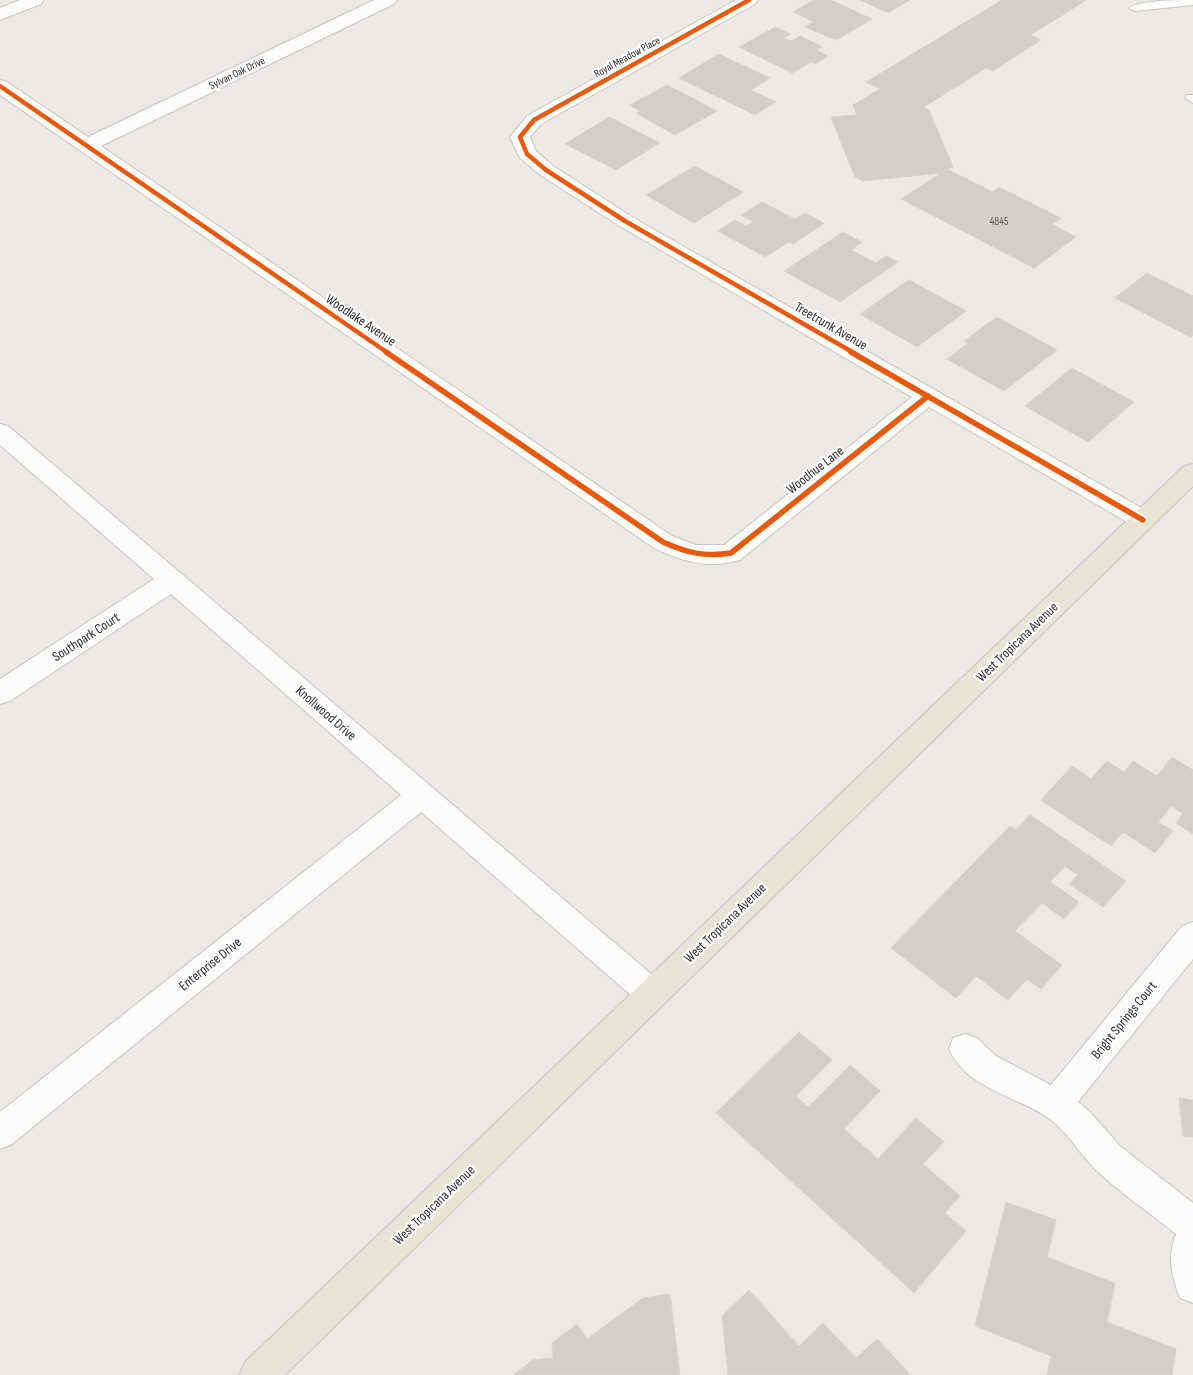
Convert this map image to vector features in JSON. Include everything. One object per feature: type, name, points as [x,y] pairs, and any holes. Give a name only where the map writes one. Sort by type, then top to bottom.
[{"type":"main road","name":"West Tropicana Avenue","points":[[258,1375],[1193,472]]},
{"type":"street","points":[[0,15],[35,0]]},
{"type":"street","name":"Sylvan Oak Drive","points":[[86,146],[388,0]]},
{"type":"street","name":"Royal Meadow Place","points":[[520,137],[534,120],[749,0]]},
{"type":"street","name":"Woodlake Avenue","points":[[0,86],[663,542],[692,555],[714,556]]},
{"type":"street","name":"Treetrunk Avenue","points":[[520,137],[526,154],[546,170],[617,216],[1143,520]]},
{"type":"street","name":"Woodhue Lane","points":[[714,556],[731,553],[928,396]]},
{"type":"street","name":"Knollwood Drive","points":[[0,432],[652,994]]},
{"type":"street","name":"Southpark Court","points":[[0,693],[172,580]]},
{"type":"street","name":"Enterprise Drive","points":[[0,1132],[421,795]]},
{"type":"street","name":"Bright Springs Court","points":[[1056,1104],[1193,936]]},
{"type":"street","points":[[965,1049],[984,1067],[1056,1104],[1078,1123],[1108,1158],[1193,1225]]},
{"type":"street","points":[[1193,1236],[1190,1243],[1188,1262],[1193,1285]]},
{"type":"lane","points":[[1140,0],[1135,8],[1193,2]]},
{"type":"building","points":[[814,0],[831,0],[872,19],[836,40],[805,27],[814,22],[793,12]]},
{"type":"building","points":[[860,0],[910,0],[888,13]]},
{"type":"building","points":[[1002,0],[1029,0],[1063,15],[1030,35],[1041,40],[993,71],[986,68],[924,107],[929,110],[953,167],[941,173],[863,181],[855,177],[831,117],[857,115],[853,105],[880,89],[866,82]]},
{"type":"building","points":[[1029,0],[1086,0],[1063,15]]},
{"type":"building","points":[[775,27],[791,34],[784,38],[792,41],[800,36],[822,47],[817,50],[828,56],[815,64],[811,62],[792,73],[739,47]]},
{"type":"building","points":[[719,54],[770,78],[751,90],[776,102],[755,115],[679,78]]},
{"type":"building","points":[[667,85],[717,111],[675,135],[636,113],[640,111],[630,105]]},
{"type":"building","points":[[609,117],[660,143],[616,170],[565,144]]},
{"type":"building","points":[[695,166],[743,192],[694,223],[646,195]]},
{"type":"building","points":[[947,169],[993,192],[999,187],[1061,218],[1052,224],[1076,237],[1034,268],[901,199]]},
{"type":"building","points":[[762,202],[795,219],[805,213],[824,223],[793,244],[789,242],[765,257],[718,231],[735,220],[746,226],[753,222],[741,215]]},
{"type":"building","points":[[843,232],[862,242],[851,250],[876,263],[886,256],[898,262],[840,302],[784,271]]},
{"type":"building","points":[[1147,273],[1193,296],[1193,335],[1190,337],[1115,298]]},
{"type":"building","points":[[909,280],[966,311],[917,347],[860,314]]},
{"type":"building","points":[[997,317],[1057,350],[1004,391],[947,359],[968,343],[964,341]]},
{"type":"building","points":[[1072,368],[1134,402],[1088,442],[1025,406]]},
{"type":"building","points":[[1172,757],[1193,770],[1193,834],[1176,823],[1183,814],[1171,806],[1158,822],[1173,831],[1155,853],[1123,832],[1111,846],[1041,800],[1072,766],[1091,779],[1107,761],[1124,772],[1133,761],[1157,776]]},
{"type":"building","points":[[1030,815],[1126,881],[1103,907],[1069,884],[1078,875],[1065,866],[1050,882],[1079,902],[1064,919],[1042,903],[1015,931],[1062,965],[1041,989],[1027,979],[1008,1000],[976,976],[956,998],[891,948],[1010,826],[1016,830]]},
{"type":"building","points":[[799,1032],[832,1060],[796,1096],[808,1107],[850,1065],[880,1091],[844,1129],[878,1159],[916,1118],[944,1142],[923,1164],[960,1196],[945,1213],[966,1231],[914,1293],[716,1113]]},
{"type":"building","points":[[1179,1098],[1193,1100],[1193,1137],[1183,1136]]},
{"type":"building","points":[[1006,1202],[1056,1220],[1047,1257],[1115,1283],[1107,1322],[1176,1349],[1172,1375],[1047,1375],[1051,1356],[975,1326]]},
{"type":"building","points":[[749,1290],[799,1346],[823,1323],[856,1358],[877,1339],[911,1375],[728,1375],[722,1316]]},
{"type":"building","points":[[670,1294],[680,1375],[513,1375],[533,1360],[553,1358],[552,1343],[577,1324],[587,1339],[643,1298]]},
{"type":"cycle path","points":[[749,0],[534,120],[520,137],[527,154],[546,170],[625,221],[1143,520]]},
{"type":"cycle path","points":[[0,86],[663,542],[688,553],[703,556],[731,553],[928,396]]}]
